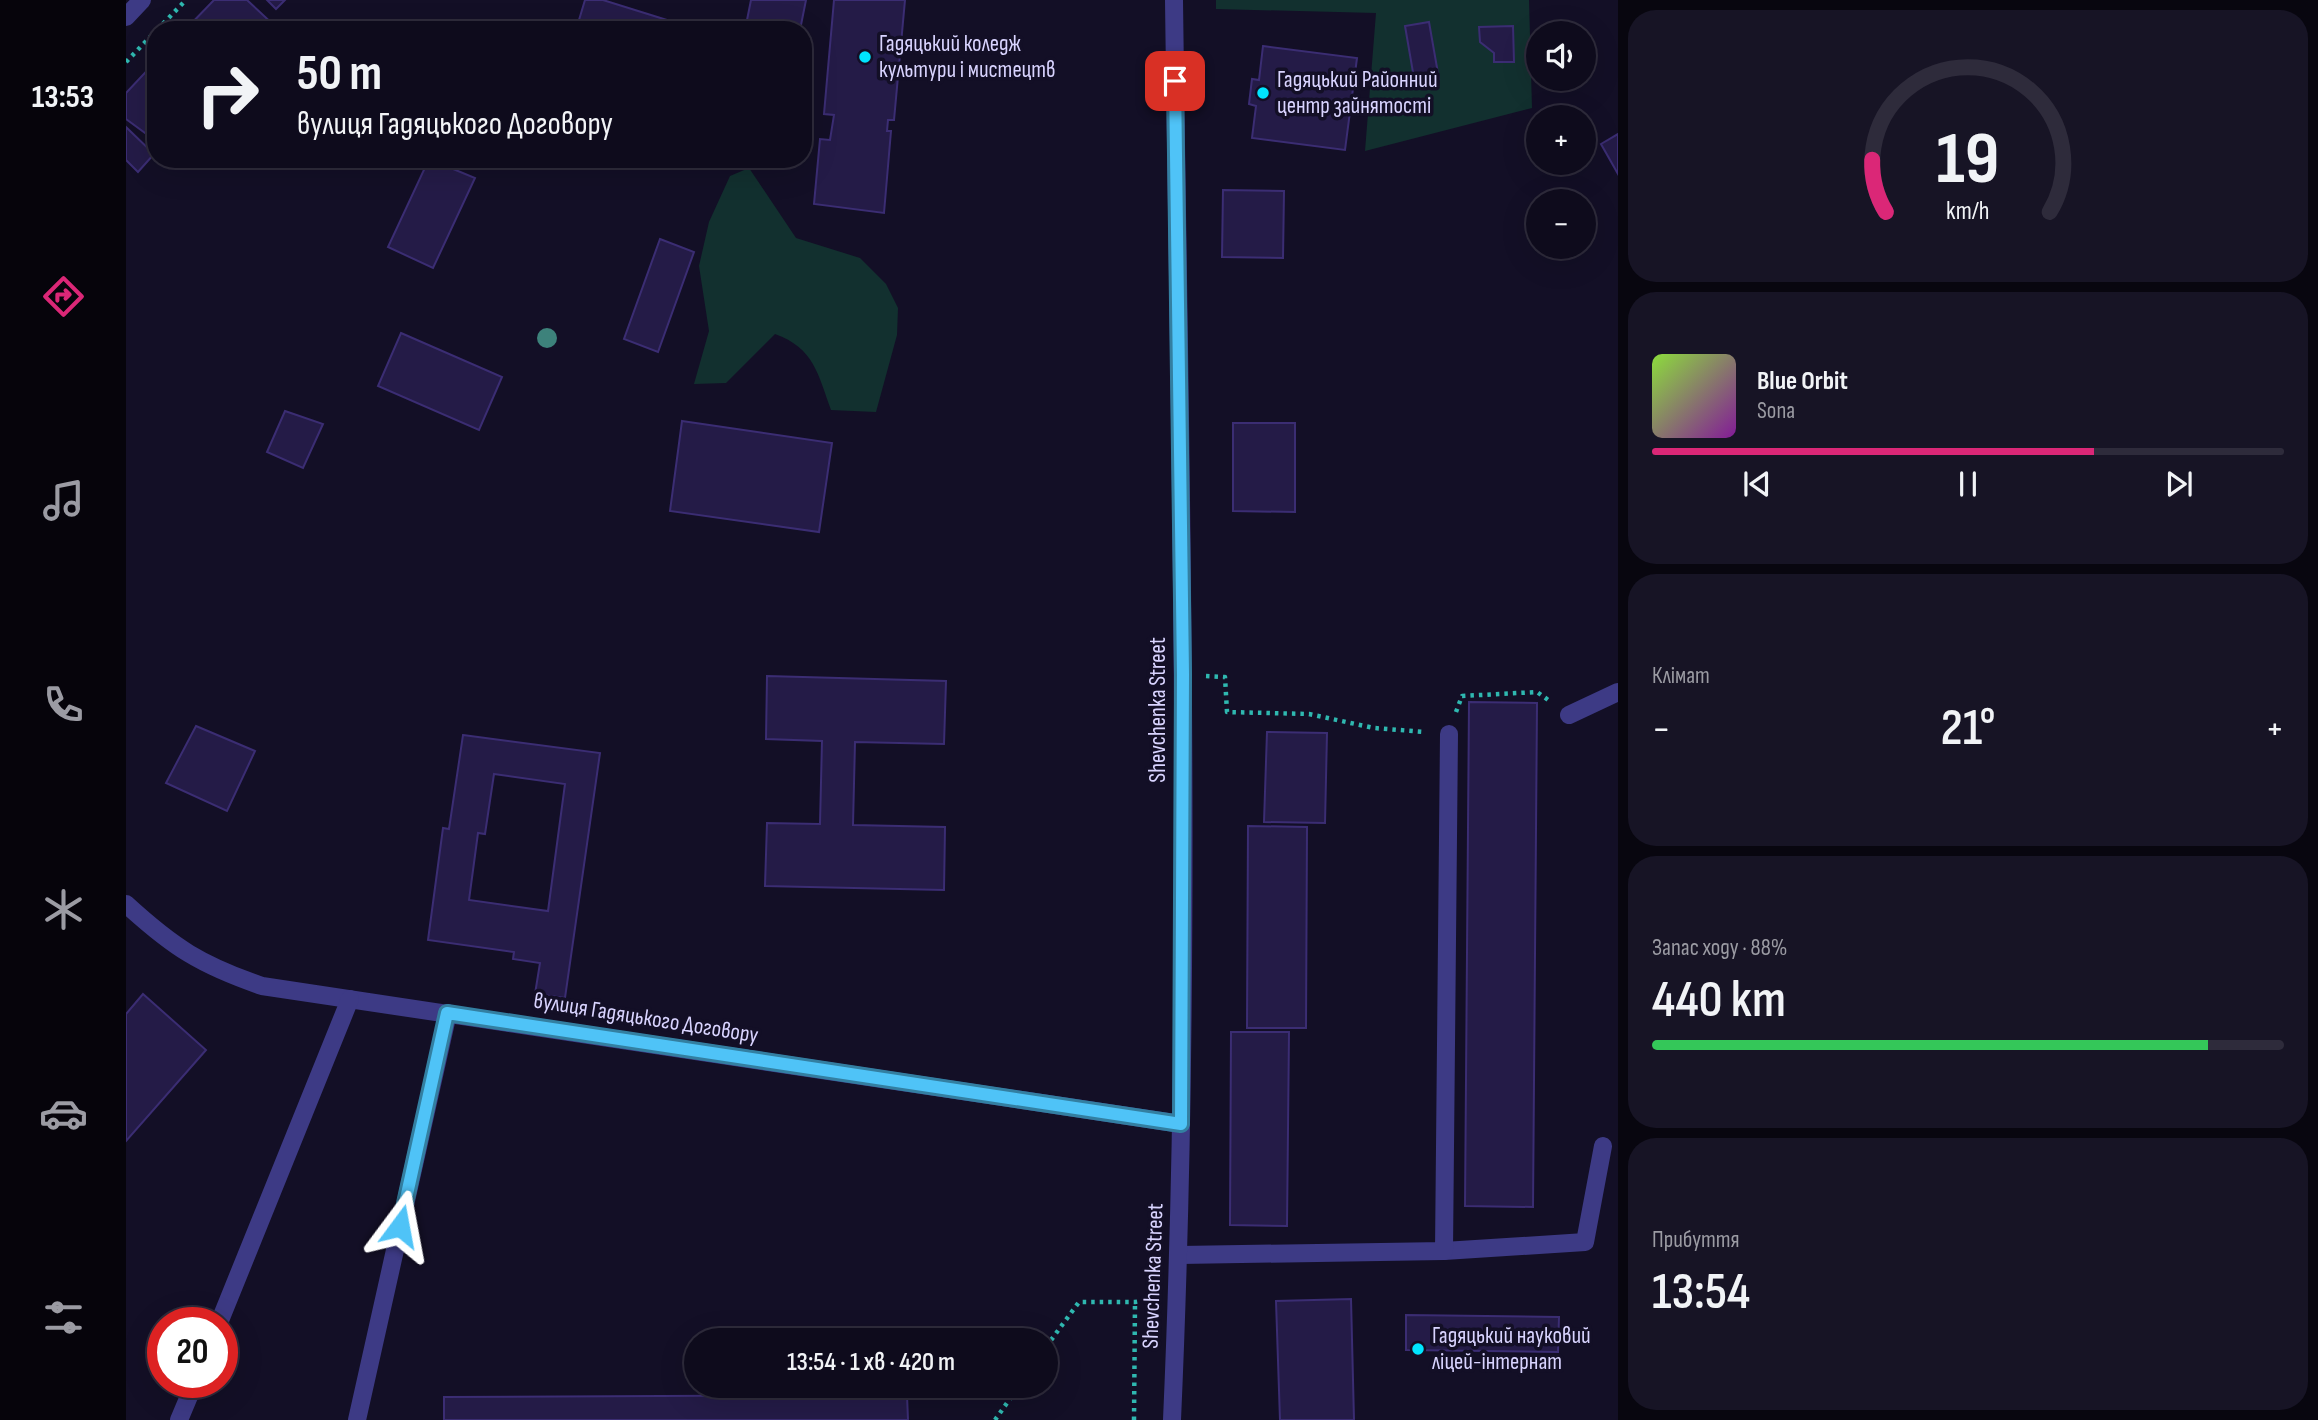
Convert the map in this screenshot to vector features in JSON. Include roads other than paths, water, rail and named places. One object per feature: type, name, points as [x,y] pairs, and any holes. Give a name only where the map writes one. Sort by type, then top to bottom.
[{"type":"street","points":[[126,17],[142,0]]},
{"type":"street","name":"Shevchenka Street","points":[[1172,1420],[1180,1255],[1183,674],[1174,0]]},
{"type":"street","points":[[1569,715],[1618,692]]},
{"type":"street","points":[[1444,1251],[1449,734]]},
{"type":"street","name":"вулиця Гадяцького Договору","points":[[126,904],[167,941],[214,969],[262,986],[1181,1124]]},
{"type":"street","points":[[225,1307],[350,999]]},
{"type":"street","points":[[362,1418],[447,1013]]},
{"type":"street","points":[[1180,1255],[1444,1251],[1585,1242],[1603,1146]]},
{"type":"street","points":[[179,1420],[188,1398]]},
{"type":"place","name":"Гадяцький коледж культури і мистецтв","points":[[865,57]]},
{"type":"place","name":"Гадяцький Районний центр зайнятості","points":[[1263,93]]},
{"type":"place","name":"Гадяцький науковий ліцей-інтернат","points":[[1418,1349]]}]
